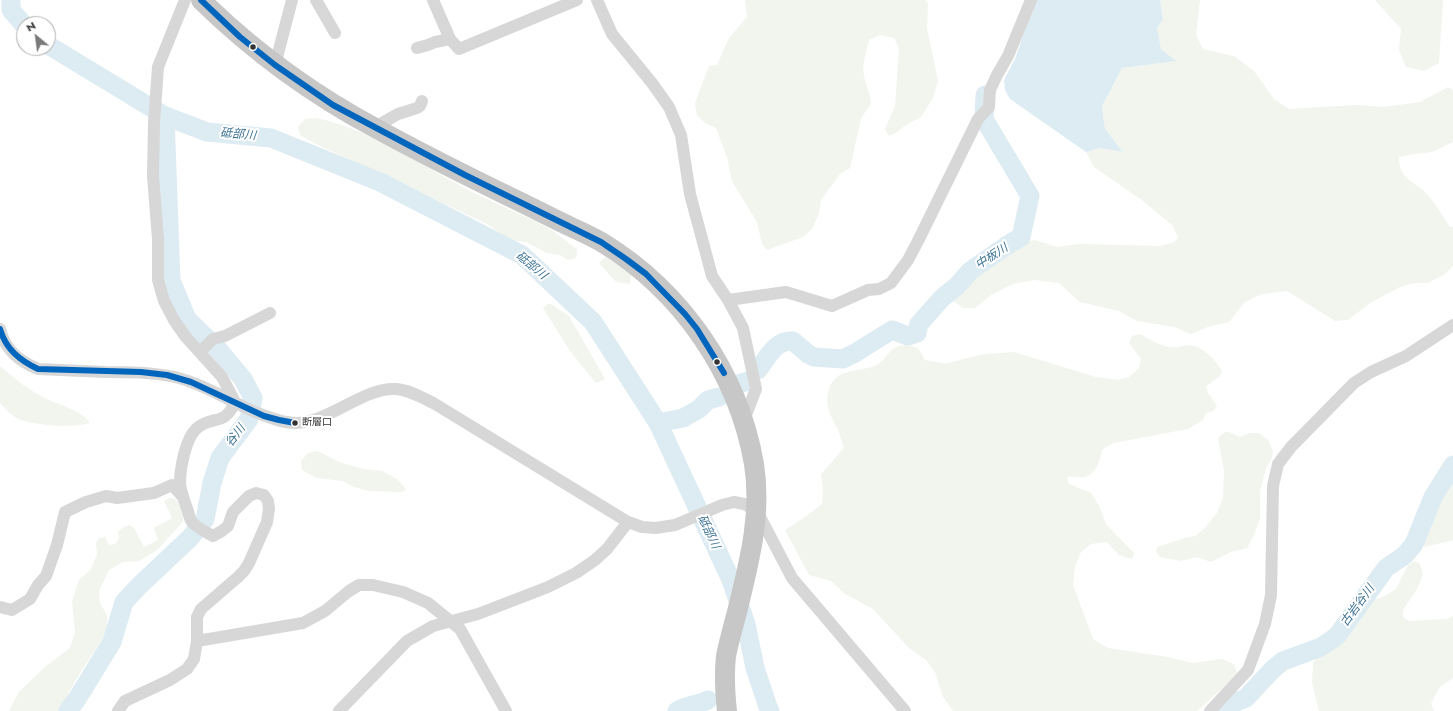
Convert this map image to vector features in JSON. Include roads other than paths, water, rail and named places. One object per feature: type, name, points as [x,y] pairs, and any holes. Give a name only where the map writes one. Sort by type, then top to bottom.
[{"type":"highway","points":[[209,3],[240,37],[275,65],[334,105],[465,175],[601,242],[646,274],[668,295],[697,329],[724,373],[744,420],[754,465],[757,511],[748,568],[726,657],[725,687],[727,711]]},
{"type":"street","points":[[185,0],[158,67],[154,121],[153,176],[158,239],[158,280],[164,300],[174,320],[185,336],[202,351],[222,378],[238,404]]},
{"type":"street","points":[[275,65],[292,0]]},
{"type":"street","points":[[316,0],[335,33]]},
{"type":"street","points":[[433,0],[450,39],[459,49],[577,0]]},
{"type":"street","points":[[597,0],[612,34],[652,83],[669,107],[681,135],[690,194],[712,276],[728,300],[743,328],[756,388],[744,420]]},
{"type":"street","points":[[728,300],[786,292],[832,306],[868,290],[879,289],[891,283],[908,260],[978,119],[989,107],[990,90],[997,74],[1008,56],[1031,0]]},
{"type":"street","points":[[417,48],[450,39]]},
{"type":"street","points":[[377,129],[382,123],[398,114],[417,108],[420,106],[422,100]]},
{"type":"street","points":[[202,351],[213,339],[225,336],[270,313]]},
{"type":"street","points":[[1210,711],[1248,670],[1265,624],[1271,595],[1272,486],[1278,464],[1290,447],[1354,383],[1371,372],[1406,356],[1453,325]]},
{"type":"street","points":[[0,329],[6,346],[14,356],[38,369],[151,373],[176,377],[264,415],[286,422],[307,422],[320,419],[359,400],[384,390],[395,389],[410,392],[435,404],[628,522],[642,527],[656,528],[675,525],[722,505],[734,502],[744,504],[757,511],[792,578],[906,711]]},
{"type":"street","points":[[118,711],[125,701],[170,680],[187,669],[194,659],[197,641],[197,617],[201,609],[244,572],[267,522],[269,509],[268,501],[264,495],[256,493],[249,496],[233,512],[228,526],[213,536],[191,522],[183,498],[180,484],[183,459],[190,439],[197,428],[209,421],[221,419],[230,413],[238,404]]},
{"type":"street","points":[[0,607],[12,610],[30,598],[46,576],[57,545],[65,512],[86,502],[106,496],[117,498],[154,493],[172,485],[183,498]]},
{"type":"street","points":[[339,711],[407,641],[433,626],[478,614],[576,573],[595,560],[607,549],[628,522]]},
{"type":"street","points":[[197,641],[304,623],[325,611],[349,591],[360,585],[373,585],[403,592],[428,603],[460,629],[506,711]]},
{"type":"waterway","name":"砥部川","points":[[11,0],[11,10],[16,16]]},
{"type":"waterway","name":"砥部川","points":[[56,50],[165,116],[207,132],[271,138],[380,182],[522,255],[593,322],[658,423],[731,580],[746,624],[755,668],[770,711]]},
{"type":"waterway","name":"中板川","points":[[758,370],[772,350],[781,343],[787,341],[793,341],[808,354],[814,357],[843,359],[892,330],[908,336],[917,333],[919,324],[942,298],[957,286],[970,271],[1021,237],[1030,196],[984,119],[985,95]]},
{"type":"waterway","name":"谷川","points":[[68,711],[112,642],[124,602],[190,538],[205,519],[212,483],[220,458],[249,419],[253,398],[243,379],[218,349],[187,319],[171,280],[165,116]]},
{"type":"waterway","name":"中板川","points":[[739,384],[748,381]]},
{"type":"waterway","name":"中板川","points":[[658,423],[683,418],[699,409],[708,400],[719,397]]},
{"type":"waterway","name":"古岩谷川","points":[[1226,711],[1232,704],[1246,698],[1273,669],[1283,661],[1321,647],[1337,636],[1386,568],[1405,555],[1414,544],[1433,497],[1453,465]]},
{"type":"waterway","points":[[677,711],[708,700]]},
{"type":"place","name":"断層口","points":[[295,423]]}]
